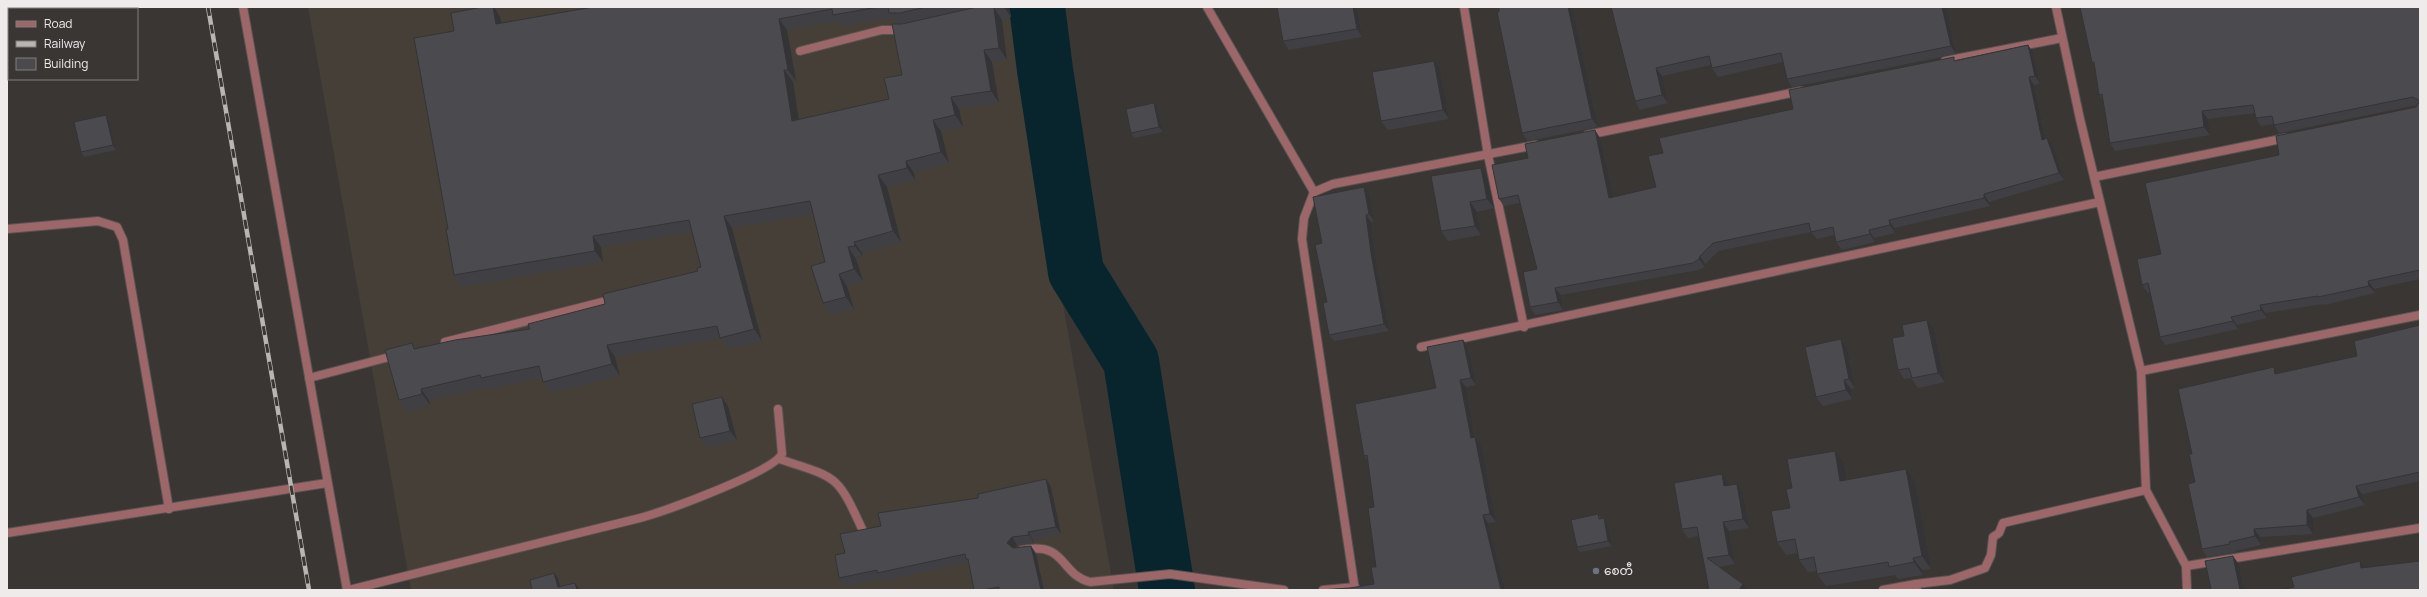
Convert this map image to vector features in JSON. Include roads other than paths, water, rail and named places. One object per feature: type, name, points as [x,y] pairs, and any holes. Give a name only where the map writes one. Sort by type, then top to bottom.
[{"type":"street","points":[[242,7],[327,484],[348,590],[655,514],[750,475],[779,458],[782,454],[778,409]]},
{"type":"street","points":[[1208,7],[1314,192]]},
{"type":"street","points":[[1464,7],[1488,155],[1524,327]]},
{"type":"street","points":[[2056,7],[2094,177],[2141,371],[2146,490],[2186,566],[2187,590]]},
{"type":"street","points":[[800,51],[882,30],[909,30]]},
{"type":"street","points":[[1938,63],[2062,38]]},
{"type":"street","points":[[1581,136],[1814,88]]},
{"type":"street","points":[[2094,177],[2296,136]]},
{"type":"street","points":[[1323,590],[1355,589],[1302,239],[1304,218],[1314,192],[1333,184],[1542,144]]},
{"type":"street","points":[[1421,347],[1524,327],[2100,202]]},
{"type":"street","points":[[7,229],[98,221],[117,227],[123,240],[169,509]]},
{"type":"street","points":[[439,344],[622,296]]},
{"type":"street","points":[[2141,371],[2420,315]]},
{"type":"street","points":[[309,378],[408,352]]},
{"type":"street","points":[[779,458],[827,474],[836,480],[846,493],[863,531]]},
{"type":"street","points":[[7,533],[327,484]]},
{"type":"street","points":[[1883,590],[1916,587],[1950,580],[1985,568],[1991,555],[1993,537],[1999,533],[2003,523],[2146,490]]},
{"type":"street","points":[[2186,566],[2420,528]]},
{"type":"street","points":[[1018,550],[1044,548],[1059,556],[1080,580],[1090,582],[1170,574],[1284,590]]},
{"type":"waterway","points":[[1037,7],[1045,70],[1076,272],[1131,361],[1167,590]]},
{"type":"railway","points":[[208,7],[309,590]]},
{"type":"place","name":"စေတီ","points":[[1596,571]]}]
